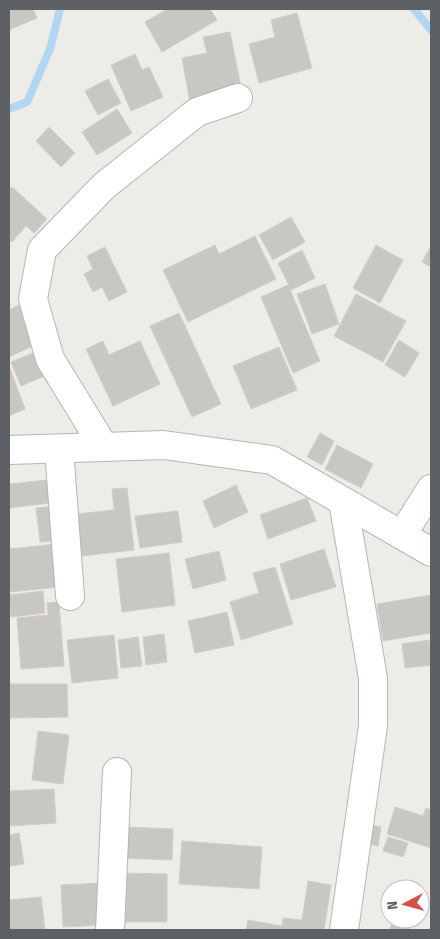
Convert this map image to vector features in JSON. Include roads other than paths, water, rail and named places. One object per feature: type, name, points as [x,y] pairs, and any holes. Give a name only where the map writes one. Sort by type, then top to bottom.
[{"type":"street","points":[[104,447],[50,359],[33,299],[42,250],[104,186],[198,112],[238,98]]},
{"type":"street","points":[[9,450],[164,444],[272,460],[431,552]]},
{"type":"street","points":[[60,449],[70,596]]},
{"type":"street","points":[[402,535],[431,489]]},
{"type":"street","points":[[343,501],[373,678],[373,726],[344,930]]},
{"type":"street","points":[[110,930],[117,772]]},
{"type":"waterway","points":[[9,109],[27,102],[50,49],[60,9]]},
{"type":"waterway","points":[[414,9],[431,30]]}]
